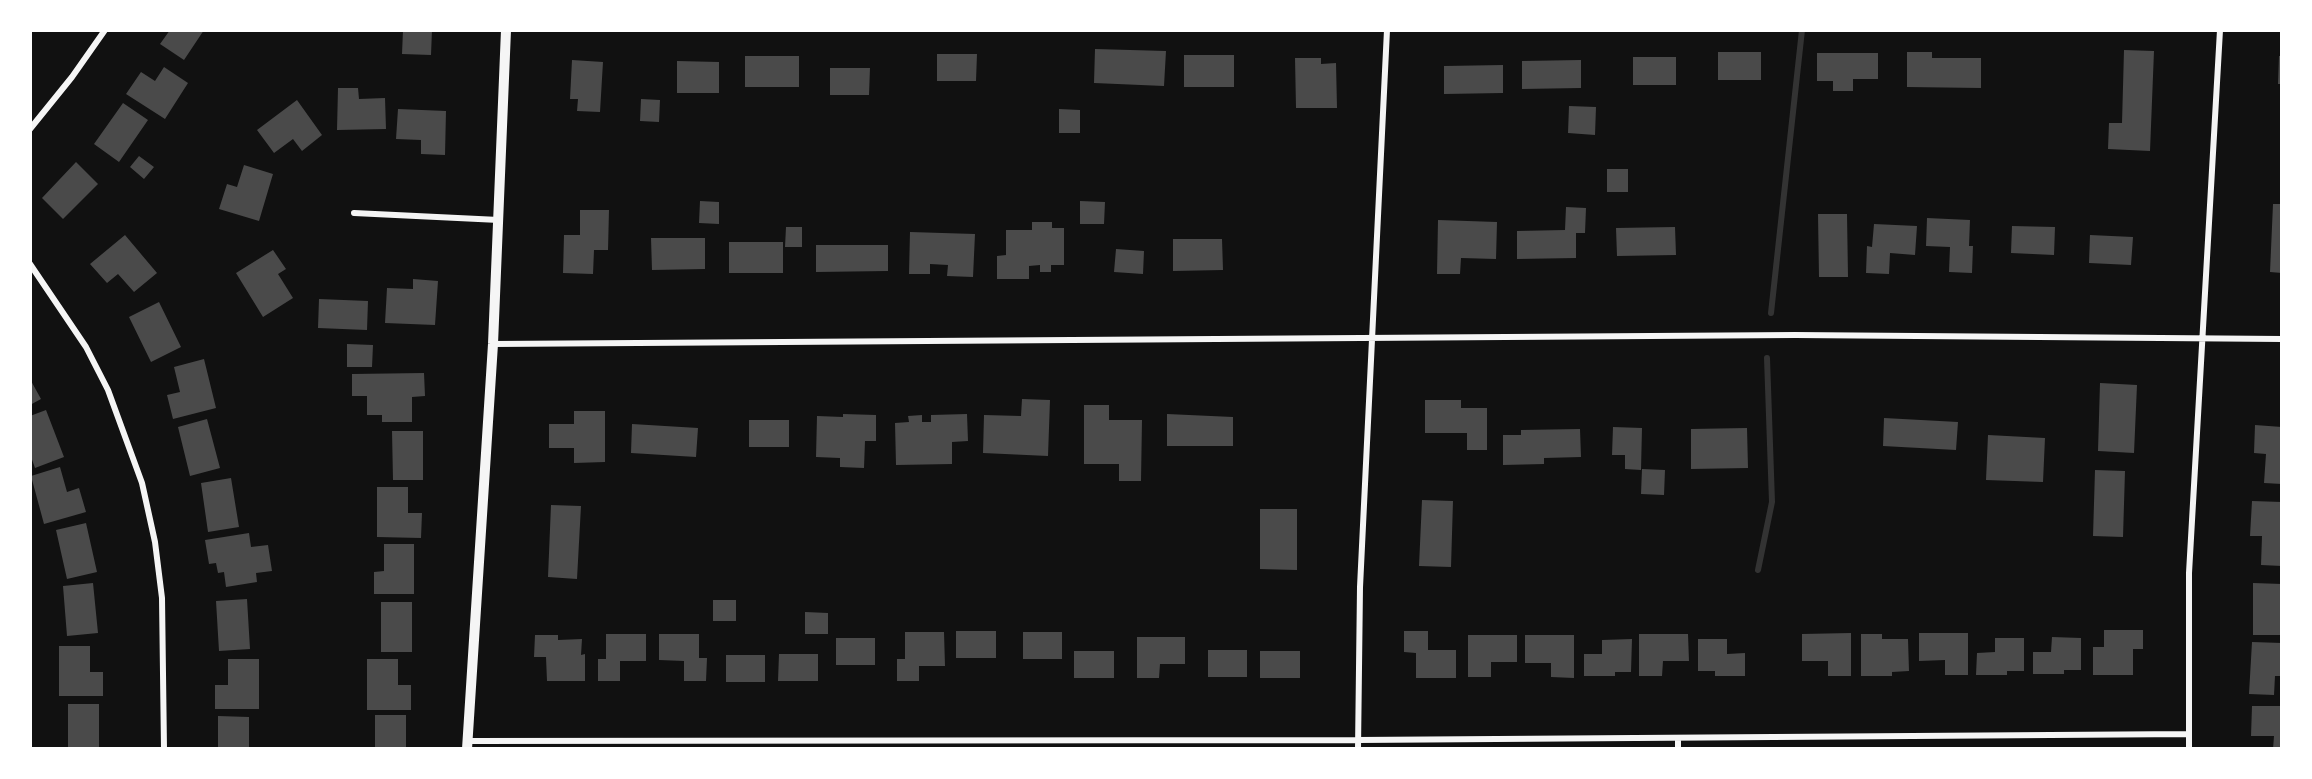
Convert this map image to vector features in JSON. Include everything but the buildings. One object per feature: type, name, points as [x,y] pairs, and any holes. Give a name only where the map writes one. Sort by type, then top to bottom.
[{"type":"street","points":[[30,129],[72,77],[105,30]]},
{"type":"street","points":[[506,30],[493,344],[467,745],[2189,734]]},
{"type":"street","points":[[1358,749],[1360,587],[1387,30]]},
{"type":"street","points":[[2189,749],[2189,573],[2220,30]]},
{"type":"street","points":[[354,213],[499,220]]},
{"type":"street","points":[[30,264],[86,347],[104,381],[142,483],[155,542],[162,598],[164,749]]},
{"type":"street","points":[[493,344],[1795,335],[2282,339]]},
{"type":"street","points":[[1678,738],[1678,749]]},
{"type":"waterway","points":[[1771,313],[1802,30]]},
{"type":"waterway","points":[[1758,570],[1772,502],[1767,358]]}]
